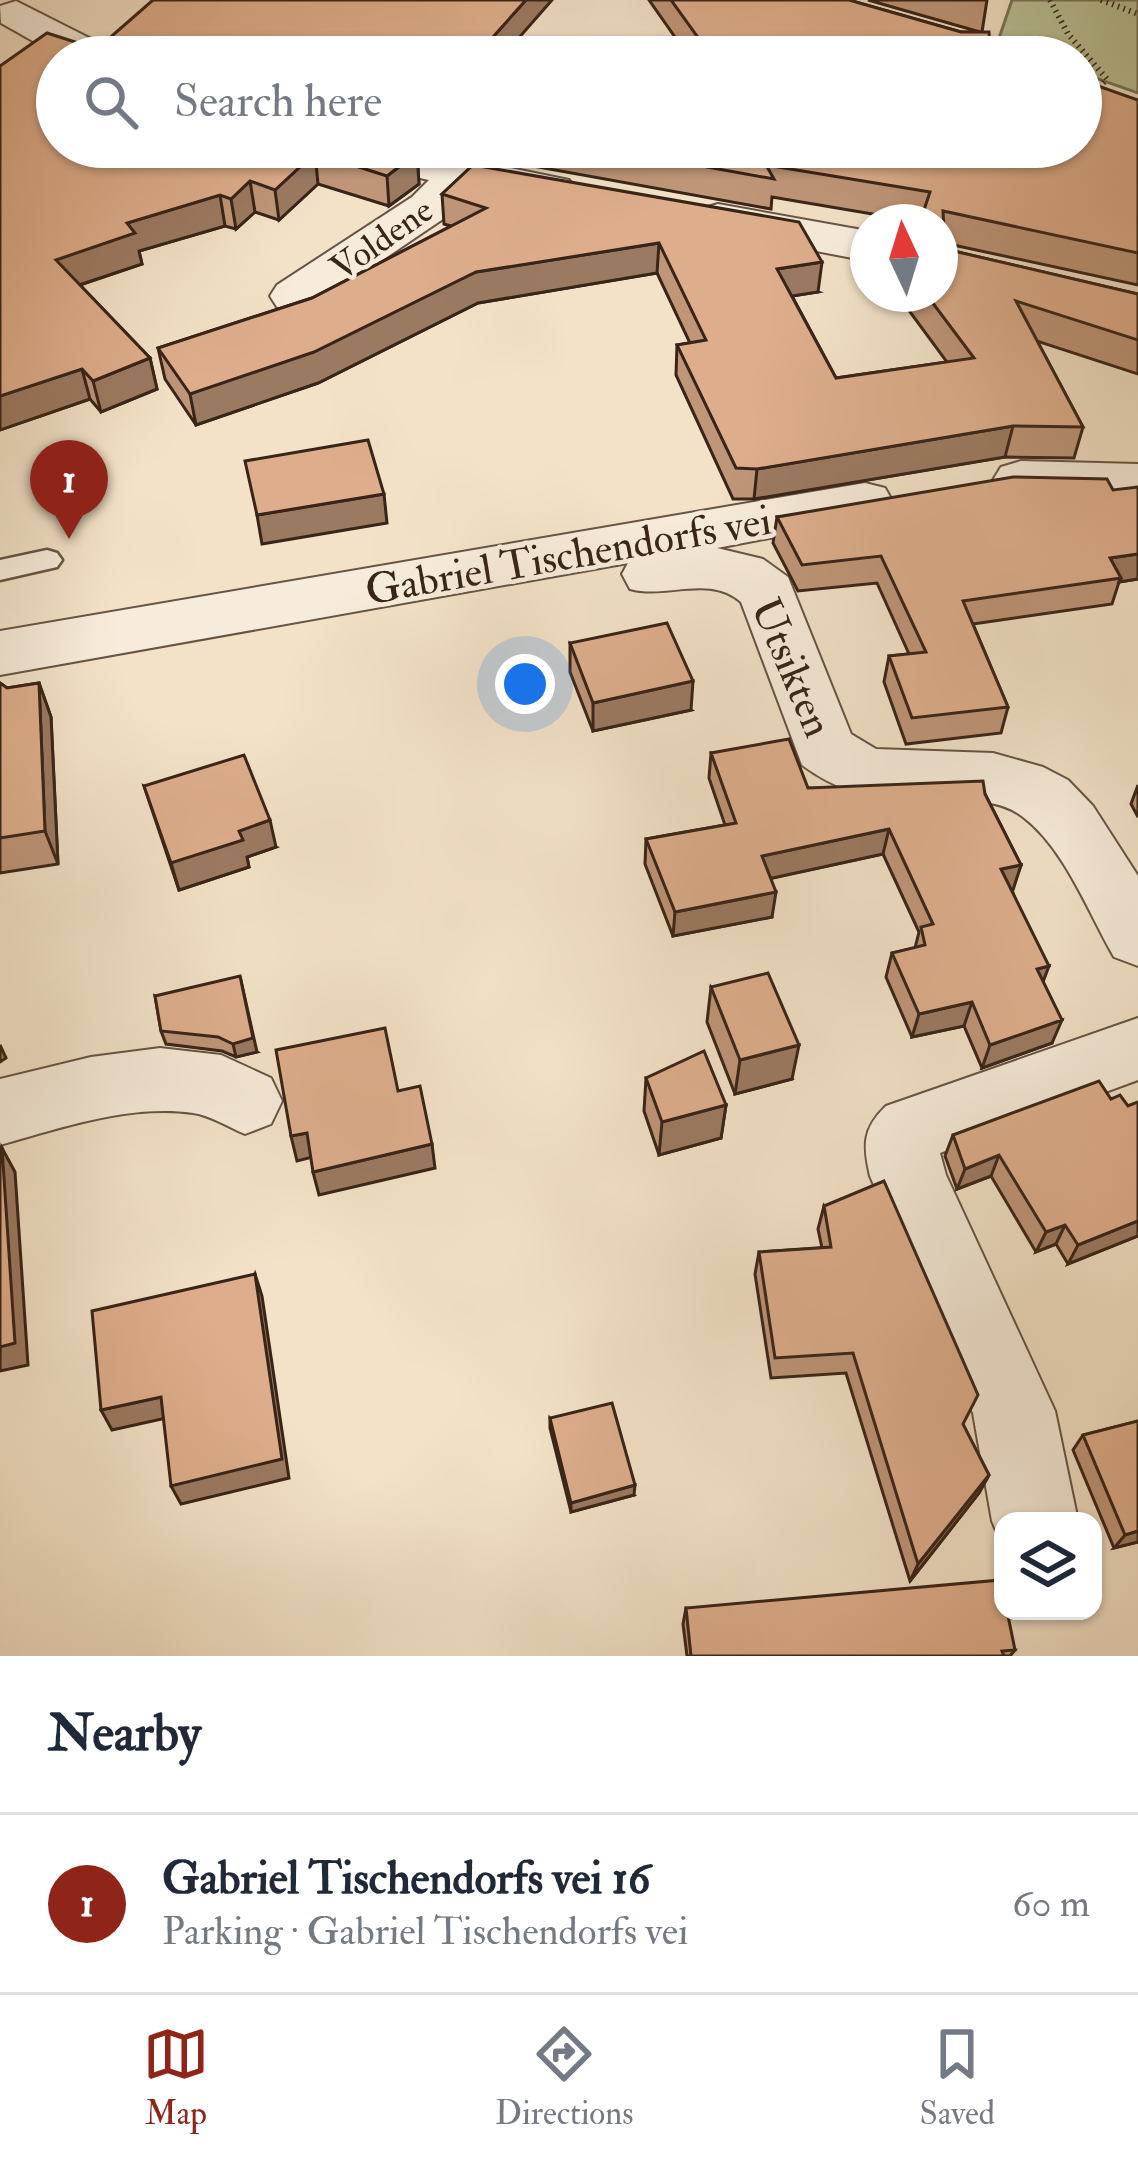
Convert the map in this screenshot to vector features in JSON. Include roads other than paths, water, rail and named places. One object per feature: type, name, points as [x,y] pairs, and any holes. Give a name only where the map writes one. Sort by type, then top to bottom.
[{"type":"street","points":[[17,13],[57,36]]},
{"type":"street","name":"Voldene","points":[[434,168],[594,197]]},
{"type":"street","name":"Voldene","points":[[295,296],[429,207],[462,174]]},
{"type":"street","points":[[682,212],[850,243]]},
{"type":"street","points":[[968,486],[1006,480],[1138,483]]},
{"type":"street","name":"Gabriel Tischendorfs vei","points":[[0,653],[908,495]]},
{"type":"street","name":"Utsikten","points":[[525,562],[538,587],[686,568],[727,567],[756,580],[767,592],[825,748],[841,765],[926,779],[1023,784],[1042,795],[1062,813],[1138,937]]},
{"type":"street","points":[[1033,1512],[1014,1411],[908,1176],[900,1142],[912,1130],[935,1120],[1138,1049]]},
{"type":"street","points":[[0,1112],[91,1089],[144,1082],[208,1082],[230,1088],[245,1101]]},
{"type":"lane","points":[[0,570],[47,560]]},
{"type":"place","name":"Gabriel Tischendorfs vei 16","points":[[69,539]]}]
